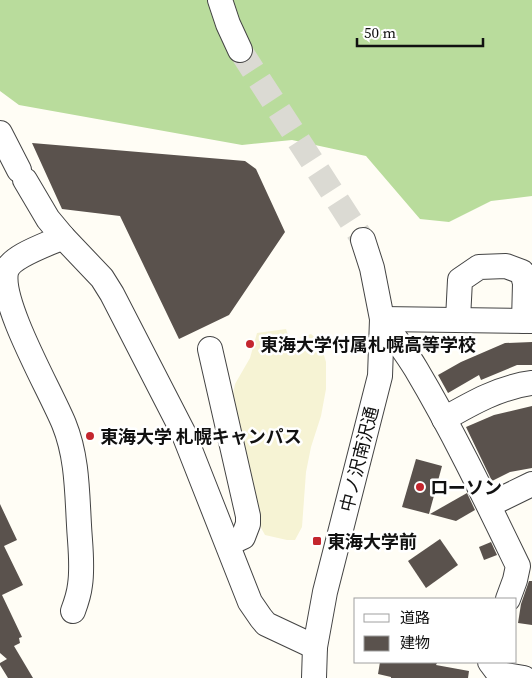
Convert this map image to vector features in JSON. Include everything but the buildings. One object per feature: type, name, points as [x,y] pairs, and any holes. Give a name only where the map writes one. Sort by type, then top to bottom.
[{"type":"street","points":[[220,0],[240,50]]},
{"type":"street","points":[[0,133],[48,218],[63,237],[102,278],[112,294],[183,432],[250,602],[261,618],[277,630],[315,647]]},
{"type":"street","points":[[63,237],[18,257],[5,266],[7,292],[13,316],[63,422],[74,458],[82,562],[80,586],[73,611]]},
{"type":"street","name":"中ノ沢南沢通","points":[[314,678],[315,647],[325,592],[380,376],[382,319],[372,268],[363,240]]},
{"type":"street","points":[[382,319],[528,321],[525,283],[522,272],[506,266],[479,267],[460,280],[458,320]]},
{"type":"street","points":[[382,319],[415,368],[489,505],[518,566],[519,587]]},
{"type":"street","points":[[210,349],[248,516],[248,524],[242,537],[228,544]]},
{"type":"street","points":[[444,419],[476,401],[515,385],[532,384]]},
{"type":"street","points":[[489,505],[532,484]]},
{"type":"street","points":[[491,663],[498,674],[524,678]]},
{"type":"shaded area","points":[[286,329],[290,341],[311,334],[320,342],[326,362],[326,389],[306,472],[302,527],[295,540],[265,535],[260,526],[259,511],[233,412],[232,398],[235,384],[250,358],[257,333]]},
{"type":"green space","points":[[0,0],[532,0],[532,196],[491,201],[449,222],[420,219],[366,156],[292,140],[242,145],[19,105],[0,91]]},
{"type":"tunnel","points":[[240,50],[363,240]]},
{"type":"place","name":"東海大学付属札幌高等学校","points":[[250,344]]},
{"type":"place","name":"東海大学 札幌キャンパス","points":[[90,436]]},
{"type":"place","name":"ローソン","points":[[420,487]]},
{"type":"place","name":"東海大学前","points":[[317,541]]}]
